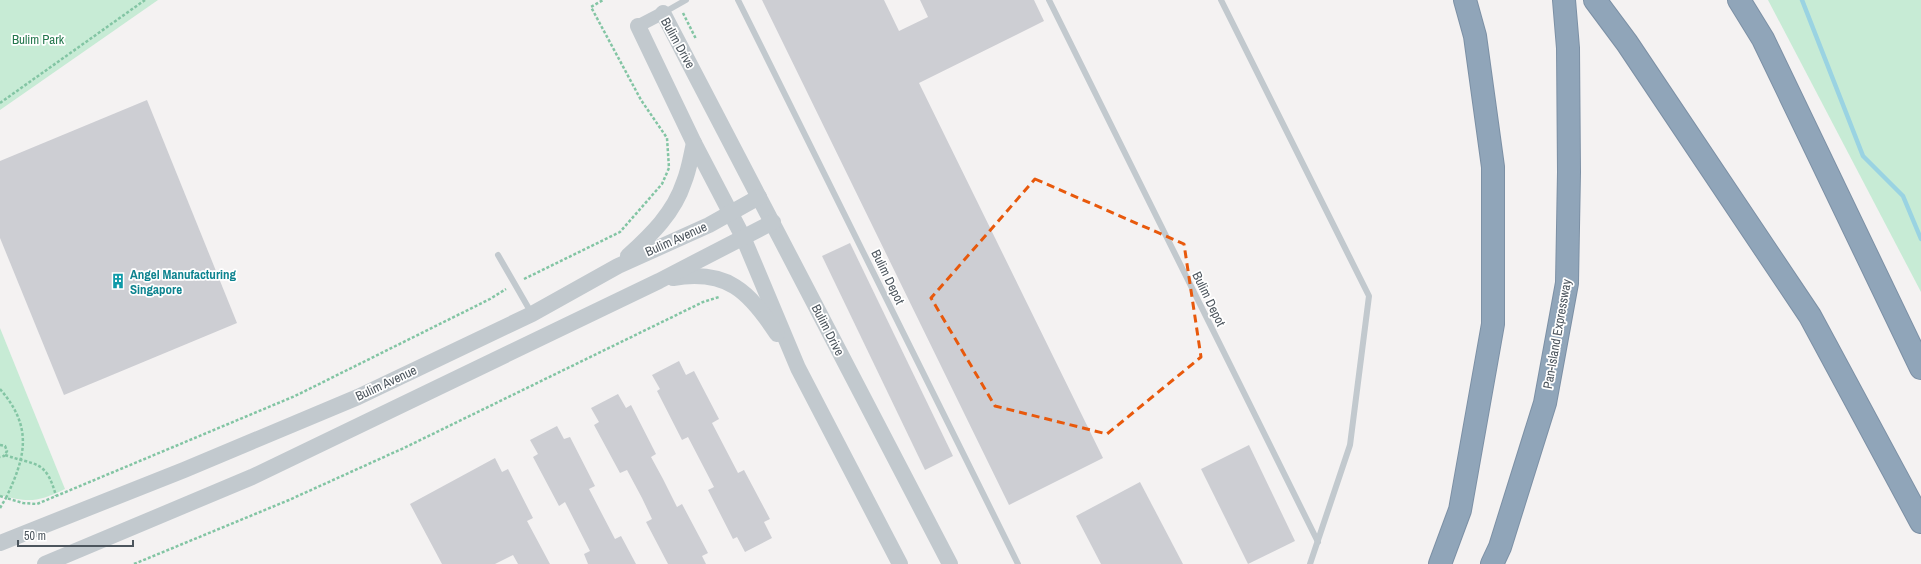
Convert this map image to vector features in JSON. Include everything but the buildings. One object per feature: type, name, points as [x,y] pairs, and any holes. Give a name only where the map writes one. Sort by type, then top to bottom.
[{"type":"highway","points":[[1440,564],[1460,510],[1493,324],[1493,167],[1475,36],[1465,0]]},
{"type":"highway","name":"Pan-Island Expressway","points":[[1492,564],[1500,547],[1545,403],[1567,283],[1570,172],[1568,48],[1564,0]]},
{"type":"highway","points":[[1595,0],[1627,43],[1810,316],[1921,522]]},
{"type":"highway","points":[[1739,0],[1763,39],[1921,368]]},
{"type":"street","name":"Bulim Drive","points":[[900,564],[798,368],[742,237],[694,143],[638,26],[663,13],[950,564]]},
{"type":"street","points":[[618,266],[654,232],[676,203],[685,182],[694,143]]},
{"type":"street","name":"Bulim Avenue","points":[[0,543],[184,470],[351,400],[532,314],[618,266],[709,224],[759,197]]},
{"type":"street","name":"Bulim Avenue","points":[[45,564],[252,477],[660,281],[773,222]]},
{"type":"street","points":[[660,281],[693,275],[713,276],[750,297],[798,368]]},
{"type":"lane","points":[[663,13],[686,0]]},
{"type":"lane","name":"Bulim Depot","points":[[738,0],[1018,564]]},
{"type":"lane","name":"Bulim Depot","points":[[1049,0],[1318,542]]},
{"type":"lane","points":[[1221,0],[1369,296],[1350,445],[1310,564]]},
{"type":"lane","points":[[498,255],[532,314]]},
{"type":"path","points":[[0,103],[145,0]]},
{"type":"path","points":[[0,496],[23,503],[38,504],[295,396],[490,299],[514,284],[620,232],[662,184],[669,168],[666,138],[641,100],[591,7],[603,0]]},
{"type":"path","points":[[134,564],[289,500],[406,447],[703,302],[718,296],[725,299]]},
{"type":"path","points":[[0,389],[16,410],[22,426],[23,441],[21,460],[16,478],[0,508]]},
{"type":"path","points":[[0,445],[6,447],[5,455]]},
{"type":"path","points":[[0,457],[5,455],[34,462],[45,469],[52,481],[56,496]]},
{"type":"highlighted area","points":[[1035,179],[1184,244],[1201,357],[1107,434],[995,406],[931,298]]},
{"type":"green space","name":"Bulim Park","points":[[0,0],[158,0],[0,110]]},
{"type":"green space","points":[[1768,0],[1921,0],[1921,292]]},
{"type":"green space","points":[[0,328],[65,489],[48,497],[26,500],[0,495]]},
{"type":"waterway","points":[[1802,0],[1863,156],[1903,196],[1921,239]]},
{"type":"place","name":"Angel Manufacturing Singapore","points":[[118,281]]}]
